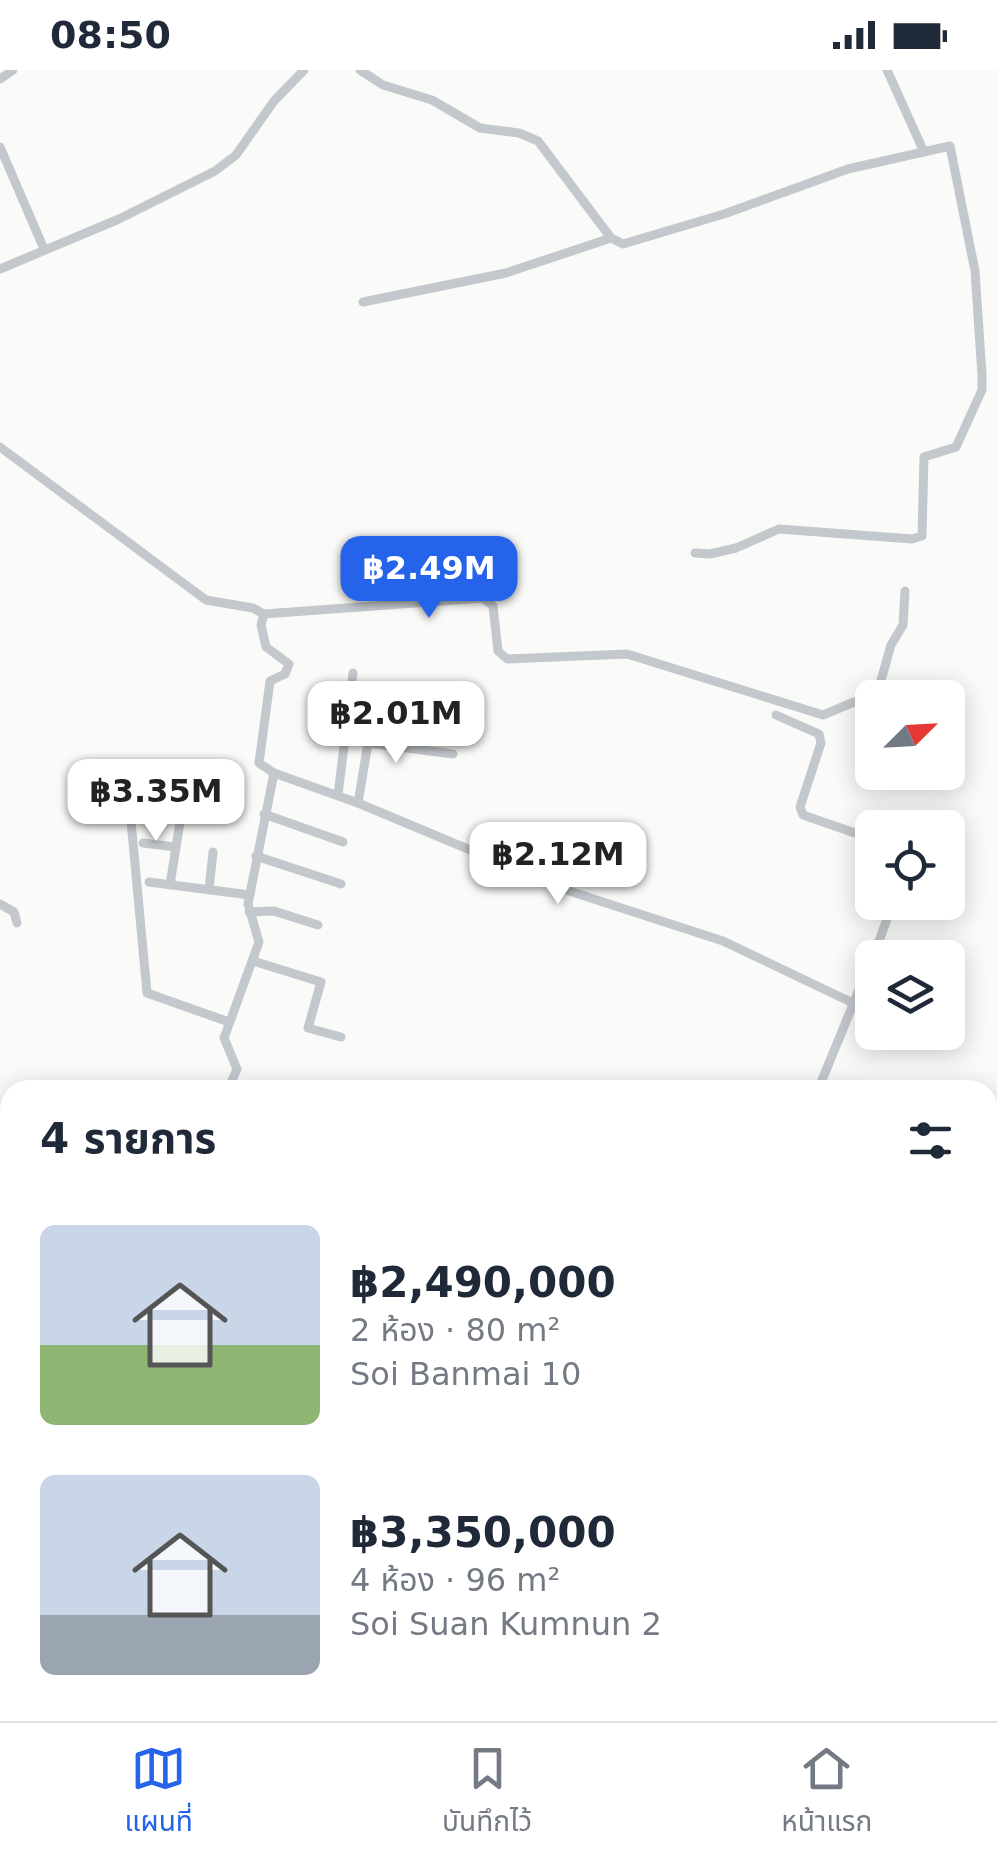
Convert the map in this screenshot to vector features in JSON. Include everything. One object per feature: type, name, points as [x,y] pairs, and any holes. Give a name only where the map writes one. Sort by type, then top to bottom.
[{"type":"street","points":[[0,78],[11,70]]},
{"type":"street","points":[[0,269],[119,219],[224,165],[242,148],[283,90],[304,70]]},
{"type":"street","points":[[360,70],[383,84],[432,100],[480,128],[520,132],[538,141],[611,238]]},
{"type":"street","points":[[886,70],[924,152]]},
{"type":"street","points":[[362,302],[506,273],[611,238],[628,243],[724,214],[848,169],[950,146],[974,271],[982,390],[956,446],[924,457],[920,538],[779,529],[736,548],[695,553]]},
{"type":"street","points":[[0,147],[44,249]]},
{"type":"street","points":[[982,390],[997,389]]},
{"type":"street","points":[[0,447],[206,600],[253,608],[264,614],[484,598],[493,606],[498,651],[507,659],[626,654],[822,715],[855,702]]},
{"type":"street","points":[[880,680],[891,646],[903,625],[905,591]]},
{"type":"street","points":[[264,614],[261,626],[266,647],[290,664],[286,674],[270,681],[259,763],[274,773],[358,803],[566,890],[723,941],[855,1004],[822,1080]]},
{"type":"street","points":[[338,795],[352,673]]},
{"type":"street","points":[[776,715],[820,734],[800,807],[803,815],[855,833]]},
{"type":"street","points":[[358,803],[368,744],[453,754]]},
{"type":"street","points":[[233,1080],[237,1062],[224,1042],[259,937],[248,912],[274,773]]},
{"type":"street","points":[[170,885],[182,809]]},
{"type":"street","points":[[264,814],[343,842]]},
{"type":"street","points":[[131,821],[147,993],[229,1022]]},
{"type":"street","points":[[144,843],[175,847]]},
{"type":"street","points":[[209,890],[212,852]]},
{"type":"street","points":[[256,856],[341,884]]},
{"type":"street","points":[[149,882],[250,895]]},
{"type":"street","points":[[0,904],[14,912],[17,922]]},
{"type":"street","points":[[248,912],[274,911],[318,926]]},
{"type":"street","points":[[252,961],[320,982],[308,1028],[341,1038]]}]
